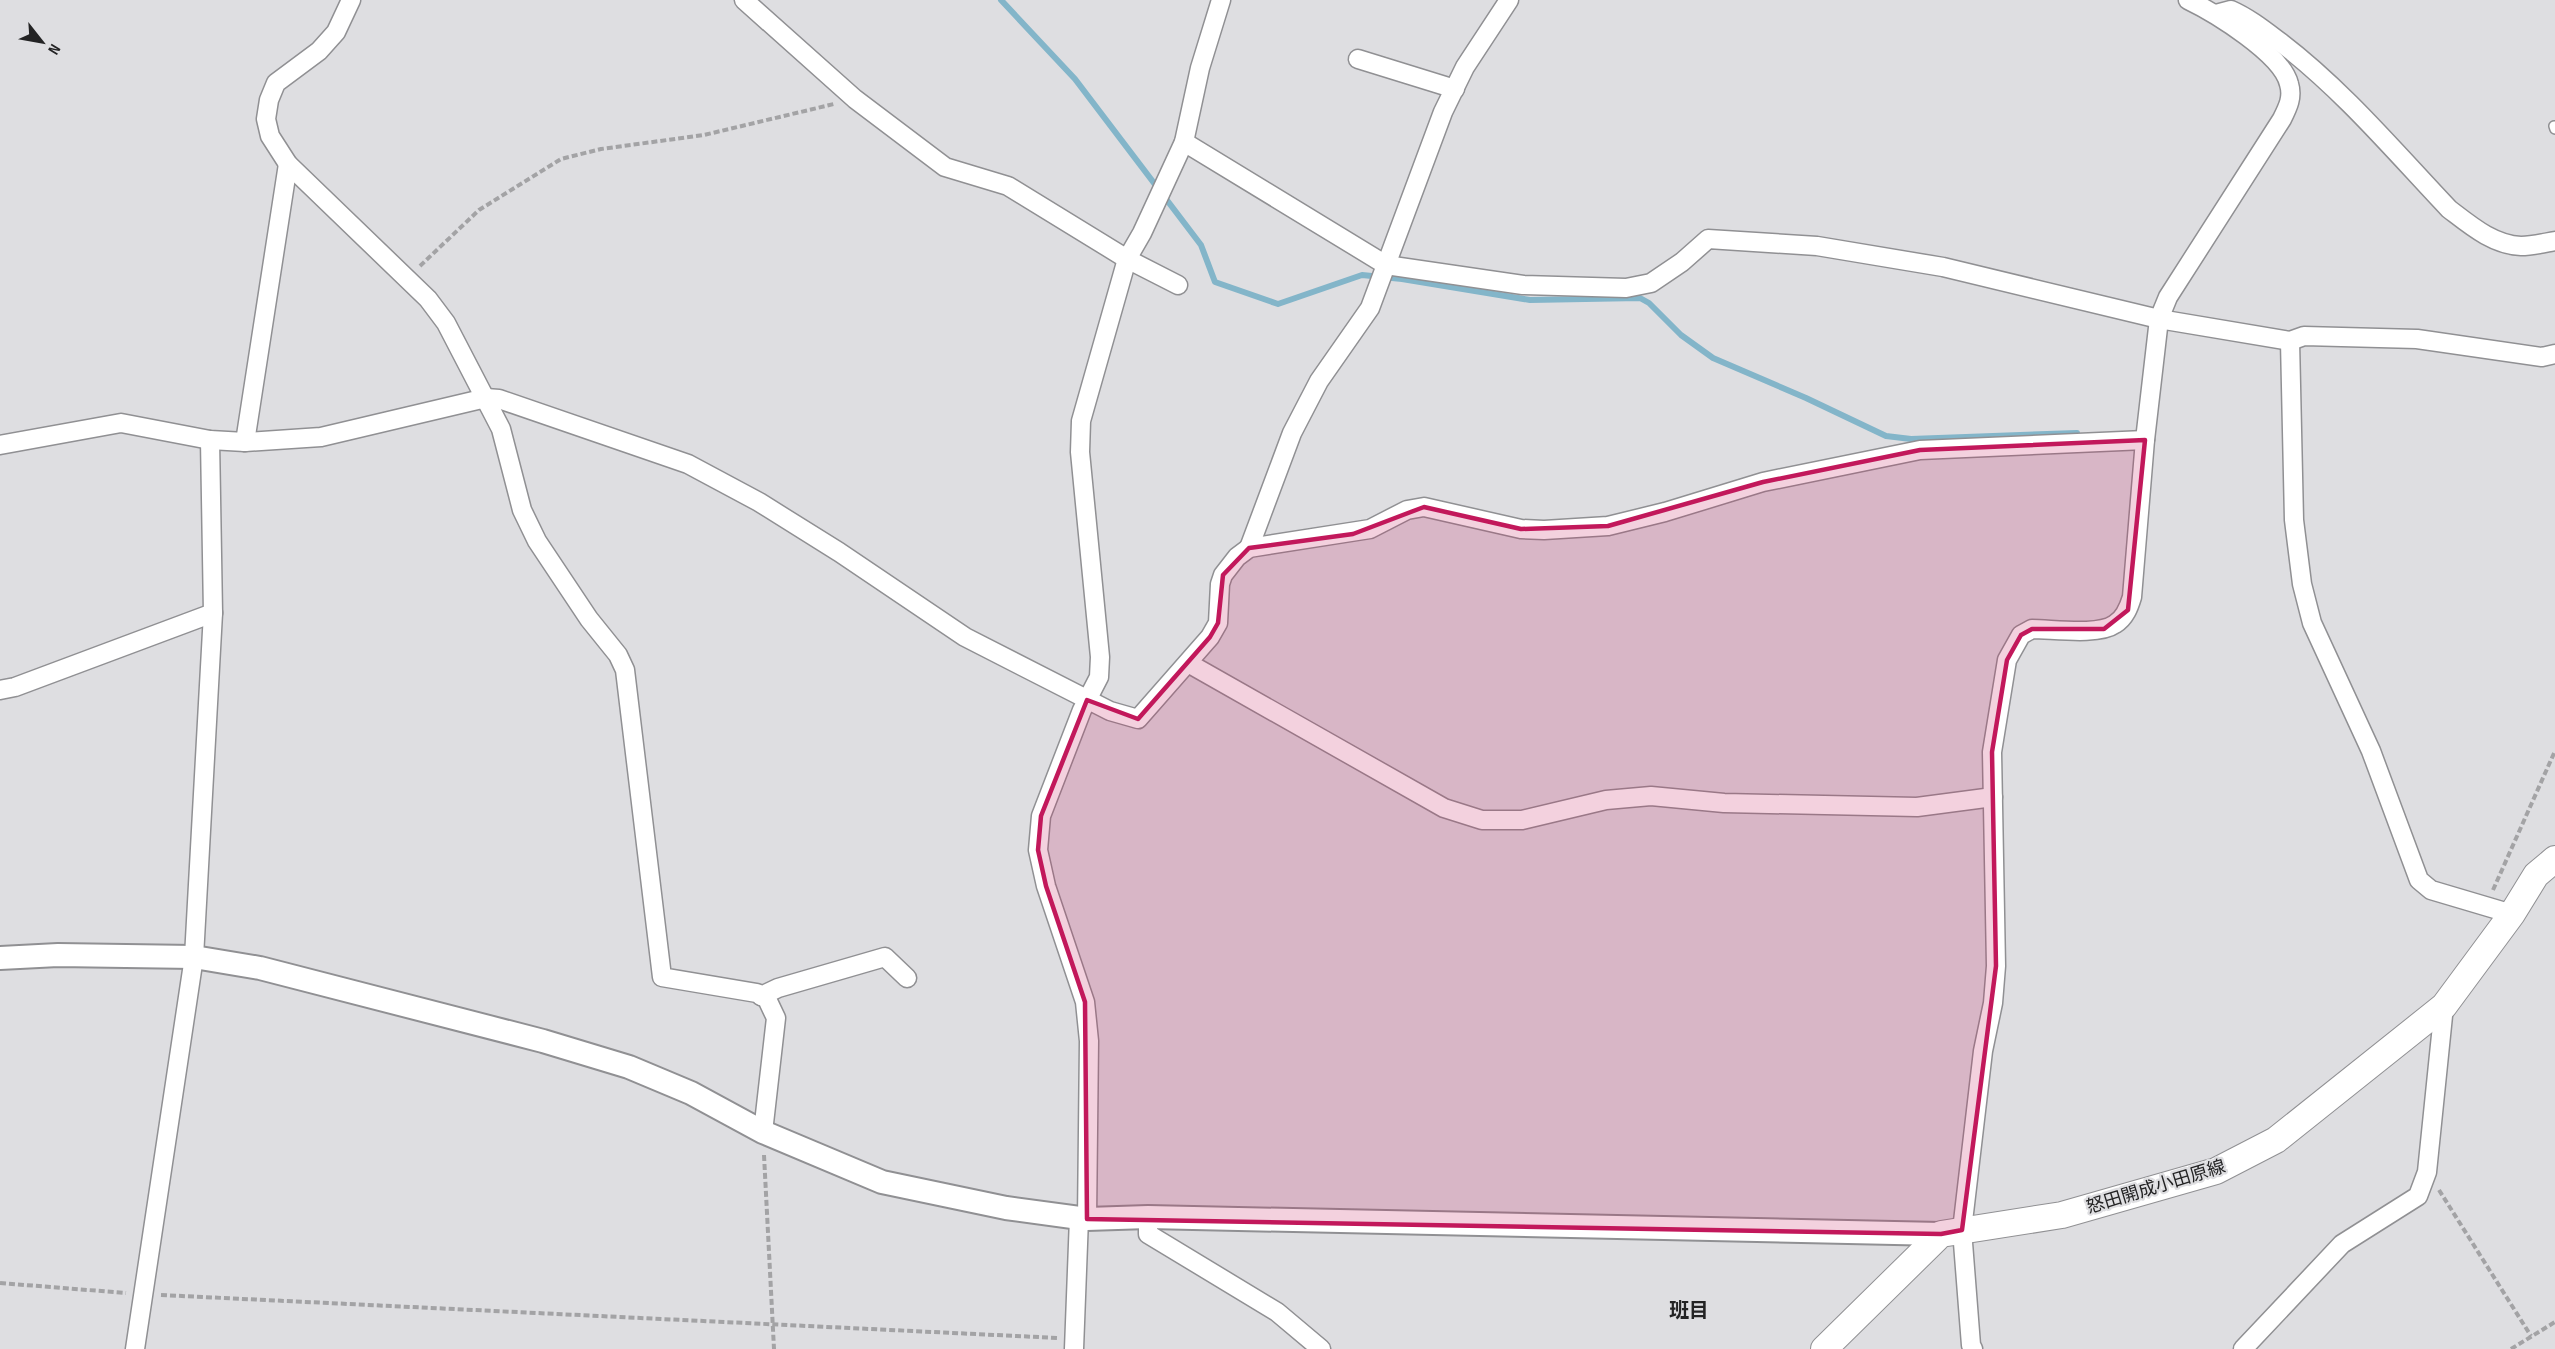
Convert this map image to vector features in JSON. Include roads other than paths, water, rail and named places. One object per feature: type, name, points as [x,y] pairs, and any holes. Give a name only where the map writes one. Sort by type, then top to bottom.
[{"type":"main road","name":"怒田開成小田原線","points":[[1951,1232],[2062,1215],[2216,1171],[2276,1140],[2444,1006],[2512,914],[2536,875],[2555,860]]},
{"type":"main road","points":[[1824,1349],[1951,1232]]},
{"type":"street","points":[[351,0],[336,32],[319,51],[276,83],[269,100],[266,119],[270,136],[288,164],[428,299],[446,323],[501,429],[522,510],[537,541],[590,619],[618,655],[625,670],[662,977],[767,999],[776,1018],[763,1132]]},
{"type":"street","points":[[744,0],[855,99],[945,167],[1008,186],[1127,260],[1178,285]]},
{"type":"street","points":[[1074,1344],[1083,1218],[1089,1041],[1085,1002],[1046,886],[1038,850],[1041,816],[1087,700],[1099,676],[1100,657],[1080,452],[1081,421],[1127,260],[1184,142],[1200,68],[1221,0]]},
{"type":"street","points":[[1249,548],[1292,433],[1318,381],[1370,308],[1443,112],[1465,67],[1509,0]]},
{"type":"street","points":[[1973,1349],[1951,1232],[1993,1003],[1995,975],[1992,752],[2001,684],[2007,660],[2021,635],[2032,629],[2104,630],[2117,624],[2128,610],[2132,597],[2145,440],[2159,319],[2168,297],[2290,103],[2289,84],[2280,64],[2216,14],[2188,0]]},
{"type":"street","points":[[2216,14],[2231,10],[2246,16],[2305,61],[2334,87],[2449,209],[2469,225],[2504,243],[2522,246],[2555,241]]},
{"type":"street","points":[[1358,59],[1455,89]]},
{"type":"street","points":[[1184,142],[1386,265],[1523,285],[1626,288],[1651,283],[1682,262],[1708,239],[1817,246],[1942,267],[2159,319],[2290,341],[2304,336],[2417,339],[2542,357],[2555,354]]},
{"type":"street","points":[[244,442],[288,164]]},
{"type":"street","points":[[2290,341],[2294,520],[2302,584],[2312,623],[2371,751],[2420,880],[2431,890],[2512,914]]},
{"type":"street","points":[[0,446],[121,423],[210,440],[244,442],[321,437],[486,398],[553,417],[688,464],[759,502],[829,545],[965,637],[1110,711],[1138,719],[1210,637],[1218,623],[1220,584],[1223,575],[1237,557],[1249,548],[1370,529],[1407,510],[1424,507],[1521,529],[1574,529],[1608,526],[1665,512],[1763,482],[1920,450],[2145,440]]},
{"type":"street","points":[[135,1349],[194,957],[213,614],[210,440]]},
{"type":"street","points":[[0,690],[15,687],[213,614]]},
{"type":"street","points":[[1188,663],[1444,808],[1482,820],[1522,820],[1606,800],[1652,796],[1724,803],[1906,807],[1993,797]]},
{"type":"street","points":[[0,958],[58,955],[194,957],[260,968],[543,1041],[618,1064],[691,1093],[763,1132],[882,1182],[1005,1208],[1083,1218],[1148,1217],[1951,1232]]},
{"type":"street","points":[[761,996],[778,988],[885,957],[907,978]]},
{"type":"street","points":[[2243,1349],[2342,1244],[2418,1196],[2427,1172],[2444,1006]]},
{"type":"street","points":[[1148,1217],[1149,1234],[1277,1312],[1321,1349]]},
{"type":"waterway","points":[[1001,0],[1075,79],[1201,245],[1215,282],[1278,304],[1362,275],[1402,279],[1530,300],[1640,298],[1649,303],[1681,335],[1713,358],[1886,436],[1911,439],[2077,433]]},
{"type":"district","name":"班目","points":[[1689,1311]]}]
